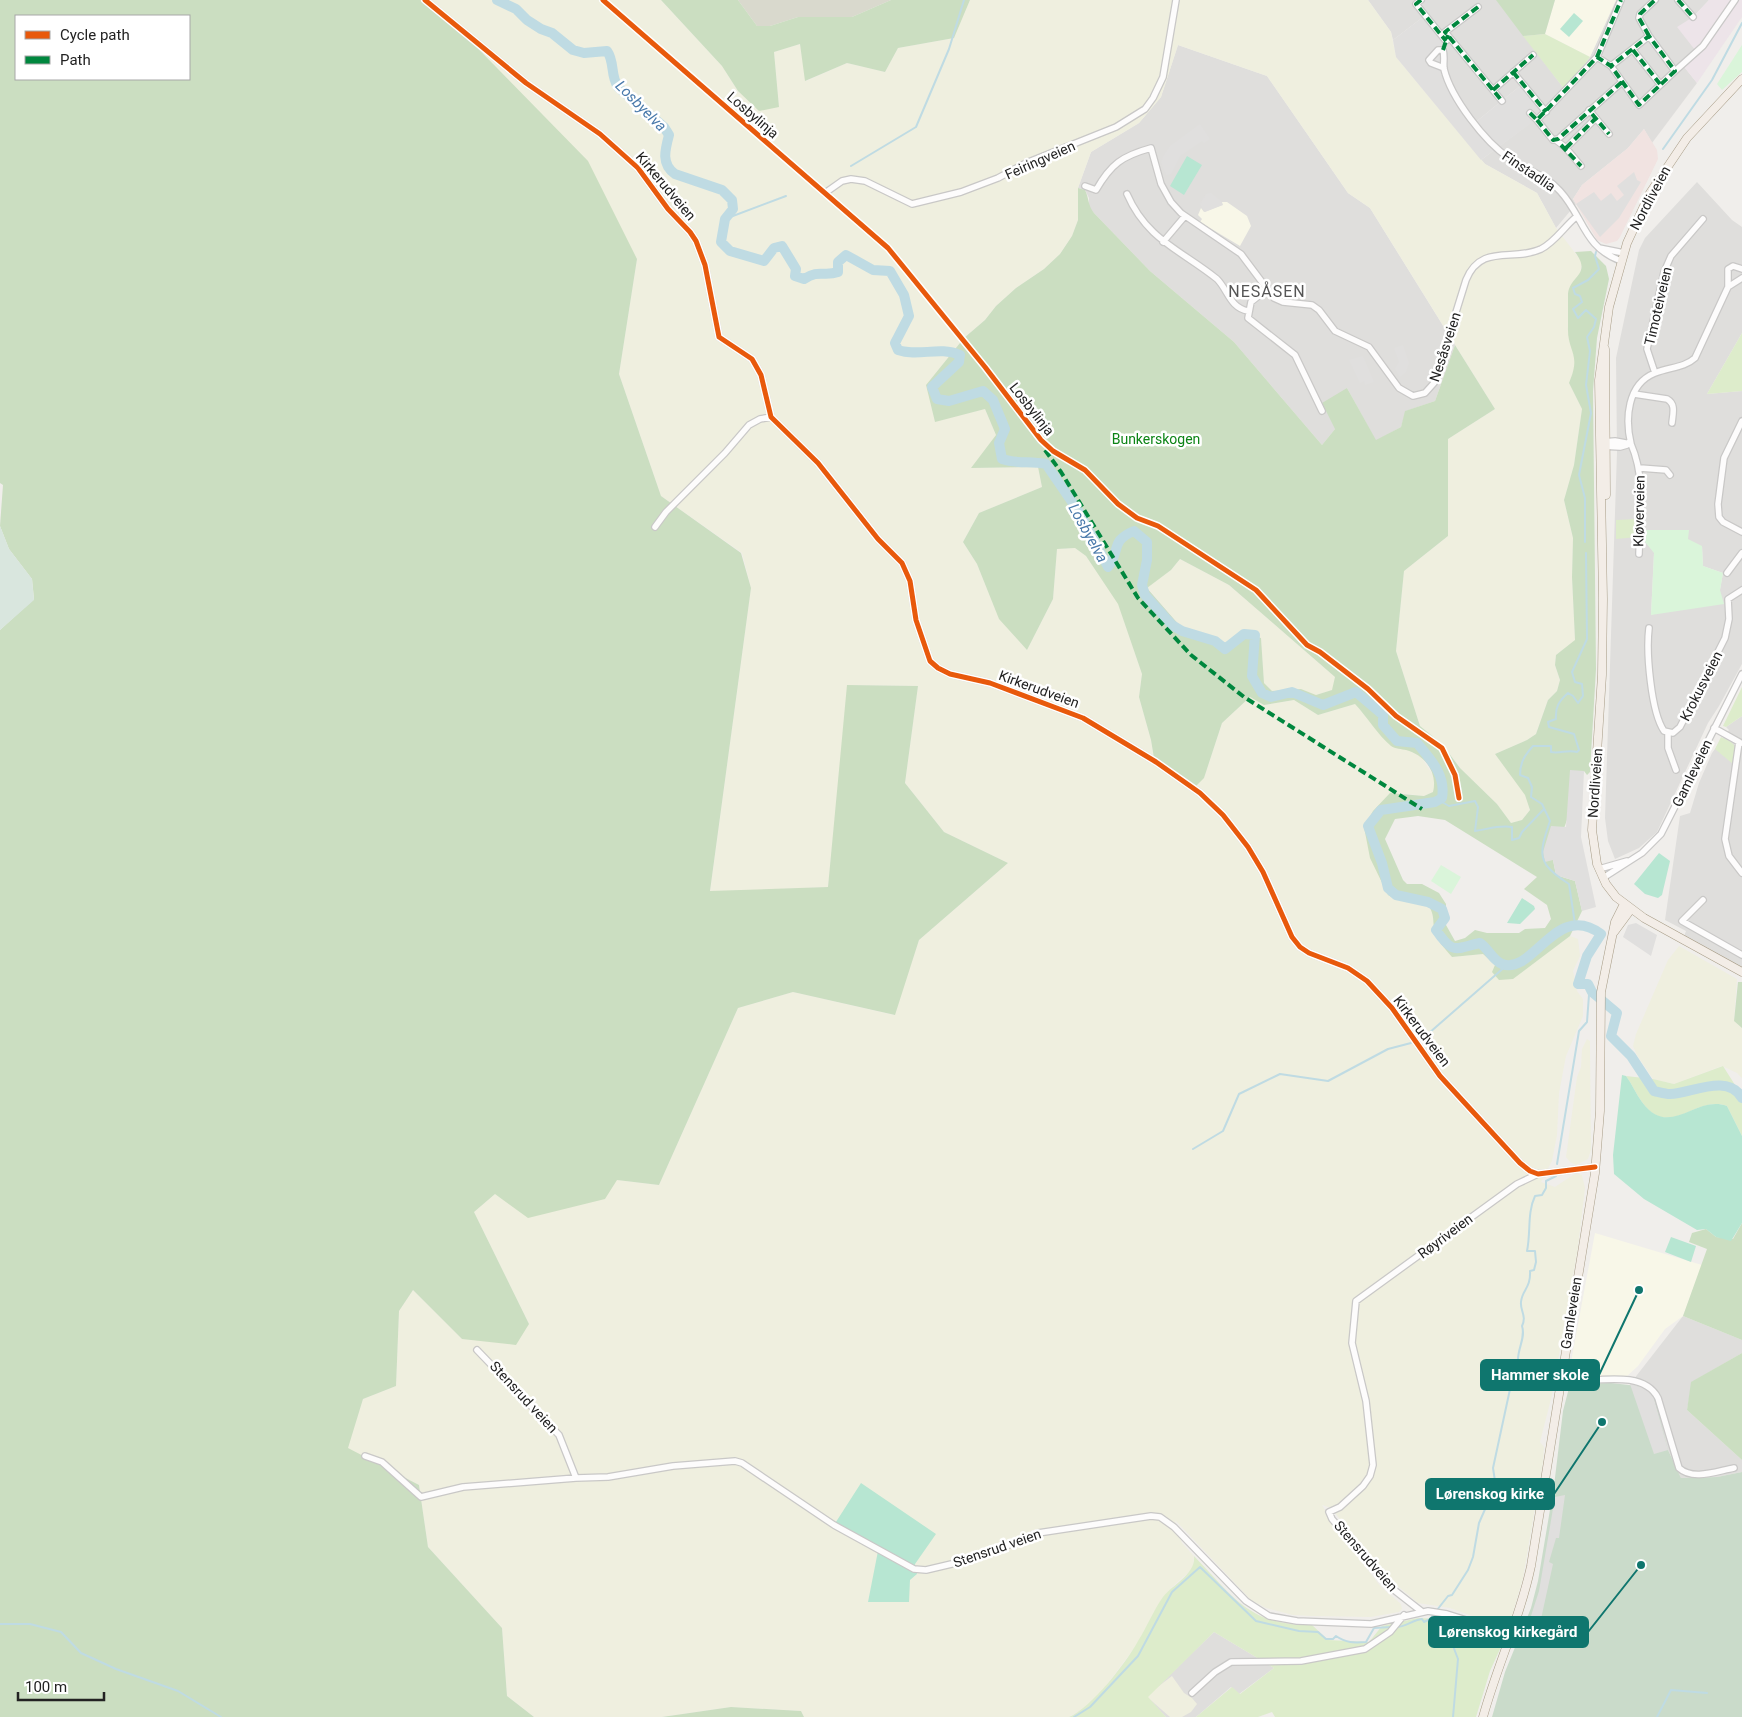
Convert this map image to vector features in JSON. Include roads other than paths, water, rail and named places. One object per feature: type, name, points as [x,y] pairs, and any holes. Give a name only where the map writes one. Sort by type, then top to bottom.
[{"type":"main road","name":"Nordliveien","points":[[1742,79],[1706,116],[1674,156],[1646,202],[1621,261],[1609,307],[1599,380],[1604,445],[1602,675],[1592,830],[1594,852],[1599,869],[1613,893],[1624,904],[1742,972]]},
{"type":"main road","name":"Gamleveien","points":[[1482,1717],[1529,1573],[1595,1167],[1600,1104],[1600,1007],[1602,984],[1615,922],[1624,904]]},
{"type":"main road","name":"Gamleveien","points":[[1614,932],[1631,909]]},
{"type":"street","name":"Kirkerudveien","points":[[425,0],[526,83],[600,134],[638,168],[668,209],[690,232],[705,265],[717,332],[724,343],[746,354],[756,364],[771,417],[818,463],[878,539],[902,563],[910,580],[916,620],[923,646],[930,661],[938,668],[950,674],[990,683],[1084,718],[1156,762],[1200,793],[1223,815],[1248,847],[1263,872],[1292,937],[1300,947],[1309,953],[1348,968],[1366,981],[1392,1008],[1440,1076],[1520,1163],[1538,1174]]},
{"type":"street","name":"Feiringveien","points":[[825,193],[842,181],[857,179],[906,202],[918,203],[974,188],[1026,162],[1116,127],[1145,109],[1158,89],[1163,77],[1176,0]]},
{"type":"street","points":[[1537,120],[1597,57],[1621,0]]},
{"type":"street","points":[[1655,0],[1640,14],[1639,18],[1649,36],[1675,71]]},
{"type":"street","points":[[1678,0],[1693,17]]},
{"type":"street","points":[[1597,57],[1611,66],[1639,105],[1703,46],[1736,0]]},
{"type":"street","points":[[1417,1],[1502,101]]},
{"type":"street","points":[[1443,50],[1447,38],[1445,32],[1478,7]]},
{"type":"street","points":[[1611,66],[1649,36]]},
{"type":"street","name":"Finstadlia","points":[[1444,68],[1430,63],[1428,60],[1438,50],[1443,50],[1444,68],[1452,88],[1480,130],[1508,158],[1554,184],[1568,202],[1587,236],[1607,256],[1621,261]]},
{"type":"street","points":[[1633,50],[1660,84]]},
{"type":"street","points":[[1492,90],[1533,55]]},
{"type":"street","points":[[1513,72],[1546,112]]},
{"type":"street","points":[[1556,140],[1571,129],[1589,110],[1622,82]]},
{"type":"street","points":[[1589,110],[1608,134]]},
{"type":"street","points":[[1530,113],[1544,131],[1566,148],[1581,166]]},
{"type":"street","points":[[1566,148],[1596,119]]},
{"type":"street","name":"Nesåsveien","points":[[1085,186],[1096,190],[1111,167],[1125,157],[1152,148],[1161,184],[1171,202],[1185,216],[1241,254],[1254,270],[1266,290],[1280,301],[1305,303],[1315,306],[1335,331],[1369,347],[1404,392],[1419,396],[1427,392],[1434,383],[1466,280],[1472,268],[1489,257],[1526,253],[1543,248],[1576,217]]},
{"type":"street","points":[[1127,194],[1136,212],[1163,242],[1217,279],[1233,303],[1239,308],[1248,311]]},
{"type":"street","points":[[1163,242],[1185,216]]},
{"type":"street","name":"Timoteiveien","points":[[1655,373],[1648,356],[1648,340],[1664,272],[1671,256],[1703,219]]},
{"type":"street","points":[[1599,248],[1624,253]]},
{"type":"street","name":"Kløverveien","points":[[1639,554],[1640,468],[1629,444],[1628,419],[1634,394],[1640,384],[1655,373],[1682,366],[1695,358],[1728,287],[1728,269],[1733,266],[1742,269]]},
{"type":"street","points":[[1728,287],[1742,278]]},
{"type":"street","points":[[1266,290],[1251,302],[1248,318],[1292,351],[1298,359],[1322,411]]},
{"type":"street","points":[[1634,394],[1667,399],[1672,402],[1672,423]]},
{"type":"street","points":[[655,527],[666,512],[749,425],[760,419],[771,417]]},
{"type":"street","points":[[1742,421],[1724,458],[1718,504],[1722,522],[1742,532]]},
{"type":"street","points":[[1604,445],[1629,444]]},
{"type":"street","name":"Kløverveien","points":[[1640,468],[1666,470],[1670,474]]},
{"type":"street","points":[[1727,573],[1742,553]]},
{"type":"street","name":"Krokusveien","points":[[1649,628],[1649,670],[1659,723],[1668,734],[1673,733],[1680,727],[1725,638],[1729,619],[1728,599],[1742,590]]},
{"type":"street","name":"Gamleveien","points":[[1603,878],[1650,847],[1661,834],[1742,674]]},
{"type":"street","points":[[1714,728],[1741,743],[1725,839],[1729,856],[1742,873]]},
{"type":"street","points":[[1668,734],[1668,748],[1676,770]]},
{"type":"street","name":"Gamleveien","points":[[1599,869],[1629,861]]},
{"type":"street","points":[[1703,900],[1682,921],[1742,955]]},
{"type":"street","points":[[1538,1174],[1595,1167]]},
{"type":"street","name":"Røyriveien","points":[[1356,1304],[1359,1297],[1517,1184],[1538,1174]]},
{"type":"street","name":"Stensrudveien","points":[[1356,1304],[1352,1343],[1366,1401],[1373,1464],[1370,1476],[1363,1486],[1340,1507],[1329,1512],[1389,1586],[1421,1611]]},
{"type":"street","name":"Stensrud veien","points":[[477,1350],[560,1435],[576,1478],[608,1477],[673,1466],[735,1461],[752,1469],[834,1525],[878,1551],[904,1565],[926,1570],[976,1558],[1038,1532],[1151,1516],[1160,1517],[1174,1527],[1246,1601],[1269,1616],[1297,1621],[1371,1624],[1421,1611],[1447,1614],[1510,1634]]},
{"type":"street","points":[[1560,1381],[1630,1380],[1641,1383],[1651,1388],[1658,1398],[1679,1468],[1684,1473],[1698,1474],[1734,1468]]},
{"type":"street","points":[[365,1456],[382,1462],[421,1497],[463,1487],[576,1478]]},
{"type":"street","points":[[1192,1694],[1215,1672],[1231,1662],[1301,1661],[1364,1649],[1390,1632],[1404,1615]]},
{"type":"waterway","name":"Losbyelva","points":[[497,0],[516,9],[527,20],[541,29],[552,33],[573,50],[584,53],[607,51],[618,87],[664,127],[669,135],[665,156],[671,170],[675,174],[722,190],[732,200],[733,209],[725,219],[721,242],[730,251],[764,261],[774,248],[782,246],[796,269],[795,276],[804,279],[814,274],[838,272],[838,262],[846,255],[873,270],[890,271],[904,295],[909,316],[895,343],[898,350],[906,352],[944,351],[960,355],[959,362],[932,387],[937,399],[949,401],[983,391],[993,400],[1005,429],[999,443],[1002,459],[1046,464],[1081,515],[1108,567],[1122,538],[1134,531],[1147,542],[1147,560],[1142,585],[1145,595],[1172,625],[1182,631],[1215,641],[1225,649],[1244,634],[1255,635],[1252,676],[1262,693],[1271,697],[1292,692],[1323,705],[1356,692],[1383,715],[1383,725],[1397,741],[1417,743],[1440,775],[1443,790],[1442,798],[1435,802],[1381,810],[1368,826],[1382,863],[1388,888],[1396,895],[1428,902],[1442,909],[1445,918],[1436,930],[1447,944],[1451,947],[1460,948],[1480,943],[1499,962],[1513,965],[1524,960],[1558,932],[1571,926],[1585,926],[1601,934],[1587,956],[1578,984],[1588,984],[1592,992],[1617,1013],[1611,1036],[1631,1056],[1654,1091],[1670,1094],[1719,1085],[1736,1091],[1742,1098]]},
{"type":"waterway","points":[[851,166],[916,127],[949,49],[964,0]]},
{"type":"waterway","points":[[1663,149],[1712,80],[1742,23]]},
{"type":"waterway","points":[[725,219],[786,196]]},
{"type":"waterway","points":[[1585,542],[1585,498],[1579,475],[1591,413],[1586,385],[1590,351],[1587,337],[1594,327],[1596,319],[1586,310],[1578,318],[1573,309],[1582,302],[1580,296],[1575,294],[1573,288],[1588,280],[1599,269],[1595,256],[1596,252]]},
{"type":"waterway","points":[[1575,924],[1569,884],[1551,870],[1543,858],[1543,843],[1550,821],[1542,804],[1531,797],[1532,787],[1528,778],[1520,775],[1524,759],[1533,746],[1551,746],[1551,752],[1577,752],[1579,750],[1574,734],[1549,727],[1548,722],[1556,719],[1558,704],[1568,693],[1578,703],[1583,696],[1582,684],[1575,682],[1572,672],[1587,639],[1586,553]]},
{"type":"waterway","points":[[1442,798],[1442,802],[1449,806],[1475,801],[1478,807],[1475,831],[1498,827],[1512,827],[1512,840],[1519,838],[1522,832],[1544,809]]},
{"type":"waterway","points":[[1421,1040],[1507,965]]},
{"type":"waterway","points":[[1557,1164],[1579,1031],[1587,1022],[1589,995],[1592,992]]},
{"type":"waterway","points":[[1193,1149],[1223,1131],[1239,1094],[1280,1074],[1328,1081],[1388,1049],[1411,1043]]},
{"type":"waterway","points":[[1396,1627],[1422,1619],[1424,1622],[1430,1619],[1448,1596],[1452,1595],[1468,1570],[1473,1557],[1479,1523],[1486,1507],[1491,1485],[1495,1481],[1493,1468],[1515,1366],[1518,1362],[1523,1335],[1524,1316],[1521,1305],[1522,1298],[1529,1281],[1530,1271],[1534,1270],[1536,1262],[1535,1251],[1527,1251],[1531,1209],[1535,1196],[1542,1195],[1546,1188],[1546,1181],[1556,1176]]},
{"type":"waterway","points":[[1074,1717],[1090,1707],[1138,1656],[1172,1592],[1200,1567],[1256,1621],[1299,1631],[1318,1632],[1326,1639],[1333,1639],[1336,1636],[1343,1640],[1354,1642],[1366,1642],[1374,1628],[1391,1627]]},
{"type":"waterway","points":[[1430,1619],[1445,1625],[1458,1659],[1453,1717]]},
{"type":"waterway","points":[[0,1624],[30,1624],[61,1632],[81,1653],[116,1669],[178,1691],[221,1717]]},
{"type":"waterway","points":[[1657,1717],[1671,1690],[1707,1693]]},
{"type":"place","name":"Hammer skole","points":[[1639,1290]]},
{"type":"place","name":"Lørenskog kirke","points":[[1602,1422]]},
{"type":"place","name":"Lørenskog kirkegård","points":[[1641,1565]]},
{"type":"district","name":"NESÅSEN","points":[[1267,291]]},
{"type":"park label","name":"Bunkerskogen","points":[[1156,439]]}]
